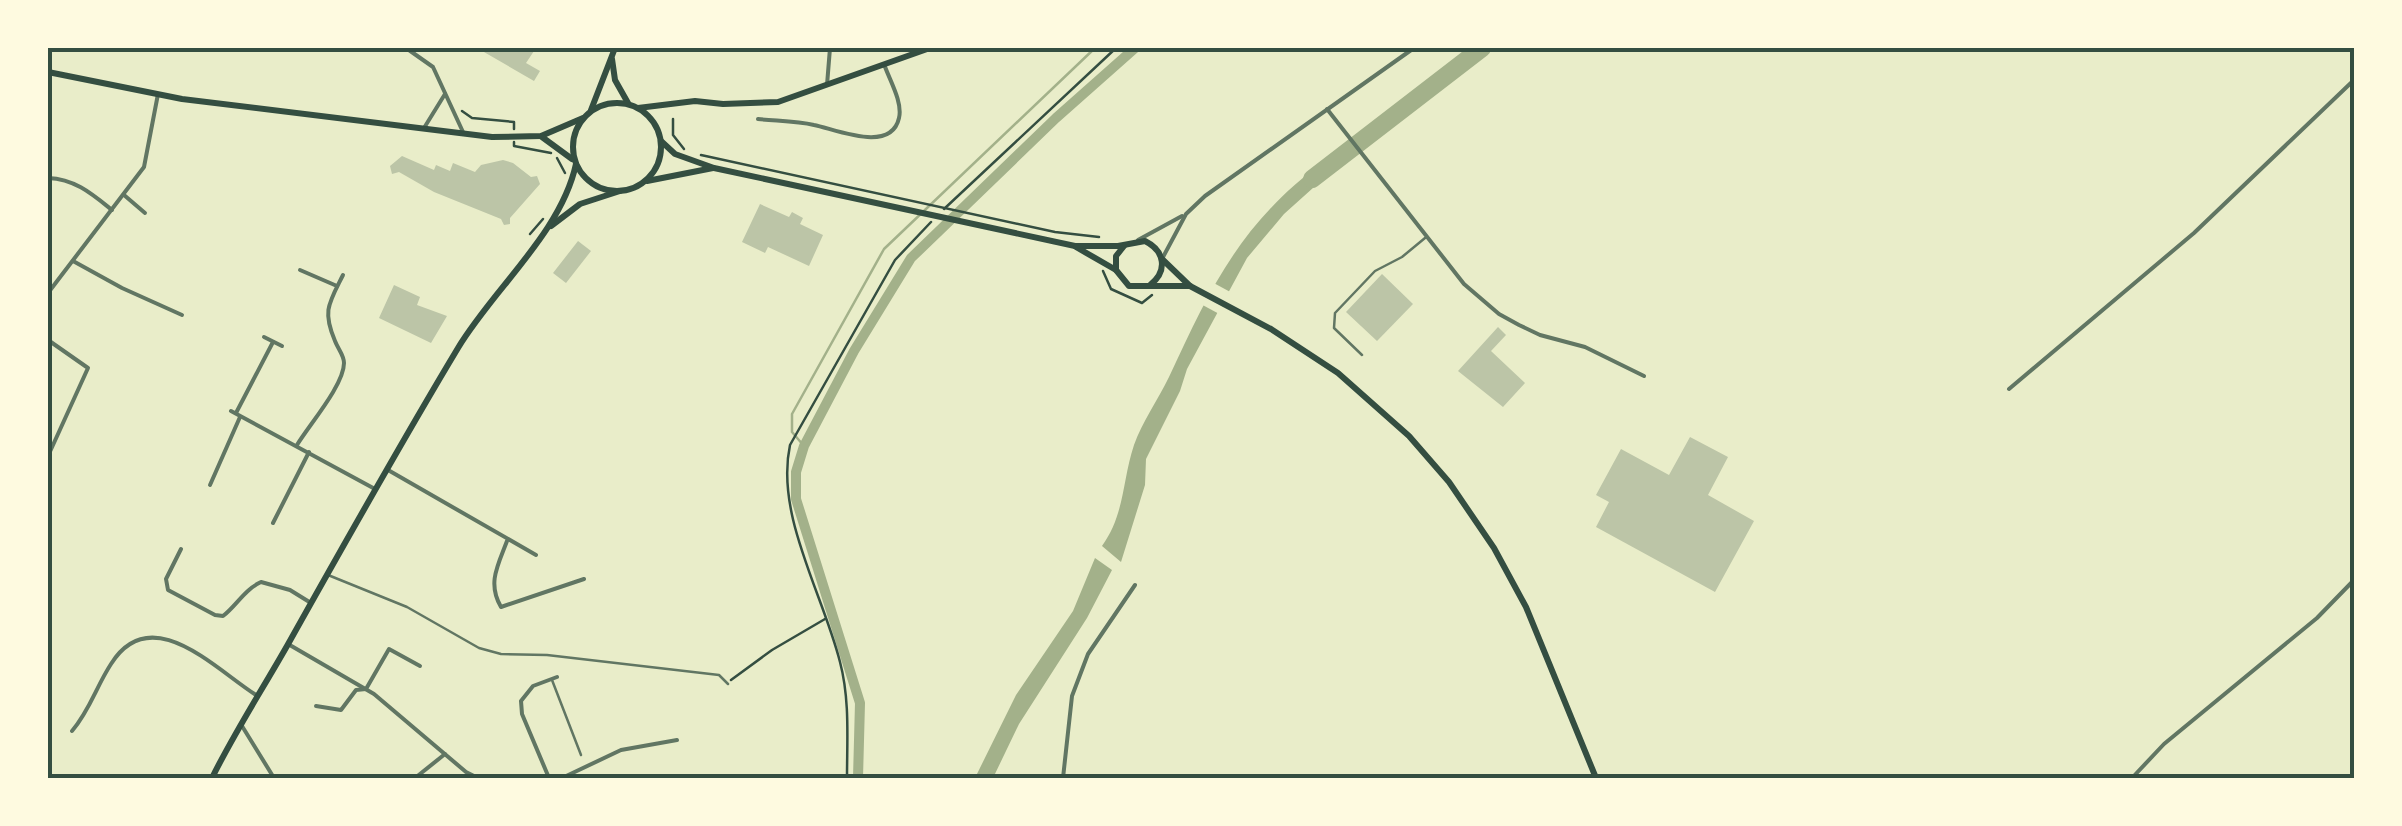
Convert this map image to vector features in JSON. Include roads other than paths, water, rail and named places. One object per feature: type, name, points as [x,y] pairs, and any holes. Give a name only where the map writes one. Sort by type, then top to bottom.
[{"type":"main road","points":[[590,111],[614,48]]},
{"type":"main road","points":[[638,108],[696,101],[765,104],[930,48]]},
{"type":"main road","points":[[612,58],[615,80],[628,104]]},
{"type":"main road","points":[[48,72],[158,94],[464,134],[541,136],[583,118]]},
{"type":"main road","points":[[212,778],[458,346],[546,230],[569,191],[575,162],[574,136],[590,111],[608,103],[628,104],[655,124],[660,141],[659,160],[642,183]]},
{"type":"main road","points":[[655,124],[668,104]]},
{"type":"main road","points":[[541,136],[575,162],[587,180],[620,191]]},
{"type":"main road","points":[[660,141],[675,154],[714,168],[1074,246],[1125,245],[1138,240],[1156,248],[1162,260],[1190,286],[1305,350],[1338,374],[1408,436],[1449,482],[1494,548],[1526,607],[1596,778]]},
{"type":"main road","points":[[546,230],[580,204],[672,174],[714,168]]},
{"type":"main road","points":[[1116,270],[1116,256],[1125,245]]},
{"type":"main road","points":[[1074,246],[1116,270],[1130,286],[1190,286]]},
{"type":"main road","points":[[1150,285],[1160,274],[1162,260]]},
{"type":"street","points":[[406,48],[433,67],[464,134]]},
{"type":"street","points":[[827,85],[830,48]]},
{"type":"street","points":[[1138,240],[1186,214],[1220,184],[1414,48]]},
{"type":"street","points":[[758,120],[804,123],[838,134],[881,137],[895,128],[900,110],[884,64]]},
{"type":"street","points":[[2009,389],[2194,233],[2354,80]]},
{"type":"street","points":[[48,293],[144,167],[158,94]]},
{"type":"street","points":[[423,129],[445,94]]},
{"type":"street","points":[[1327,109],[1464,284],[1499,314],[1540,335],[1599,352],[1644,376]]},
{"type":"street","points":[[48,178],[68,180],[112,210]]},
{"type":"street","points":[[124,195],[145,213]]},
{"type":"street","points":[[1162,260],[1186,214]]},
{"type":"street","points":[[1362,355],[1334,328],[1335,313],[1375,271],[1402,257],[1426,237]]},
{"type":"street","points":[[73,261],[182,315]]},
{"type":"street","points":[[300,270],[337,286]]},
{"type":"street","points":[[297,446],[338,385],[344,369],[344,359],[326,318],[343,275]]},
{"type":"street","points":[[264,337],[282,346]]},
{"type":"street","points":[[48,340],[88,368],[48,456]]},
{"type":"street","points":[[210,485],[236,414],[274,342]]},
{"type":"street","points":[[236,414],[375,489]]},
{"type":"street","points":[[273,523],[309,452]]},
{"type":"street","points":[[387,470],[536,555]]},
{"type":"street","points":[[507,541],[493,576],[492,588],[501,607],[584,579]]},
{"type":"street","points":[[181,549],[166,579],[168,590],[214,615],[223,616],[248,588],[261,582],[290,590],[311,603]]},
{"type":"street","points":[[327,574],[407,607],[479,648],[501,654],[547,655],[718,676],[728,684]]},
{"type":"street","points":[[2132,778],[2164,744],[2316,618],[2354,580]]},
{"type":"street","points":[[1063,778],[1072,696],[1088,654],[1135,585]]},
{"type":"street","points":[[72,731],[89,711],[122,651],[138,640],[152,637],[175,639],[258,696]]},
{"type":"street","points":[[288,644],[366,689],[478,778]]},
{"type":"street","points":[[366,689],[389,649],[420,666]]},
{"type":"street","points":[[549,778],[522,714],[520,700],[534,686],[554,678],[581,755]]},
{"type":"street","points":[[316,706],[341,710],[356,690],[366,689]]},
{"type":"street","points":[[242,726],[274,778]]},
{"type":"street","points":[[562,778],[621,750],[677,740]]},
{"type":"street","points":[[415,778],[445,754]]},
{"type":"waterway","points":[[804,446],[792,432],[792,414],[884,249],[1095,48]]},
{"type":"waterway","points":[[858,778],[860,703],[796,499],[796,472],[804,446],[854,351],[911,258],[1135,48]]},
{"type":"waterway","points":[[1312,179],[1482,48]]}]
